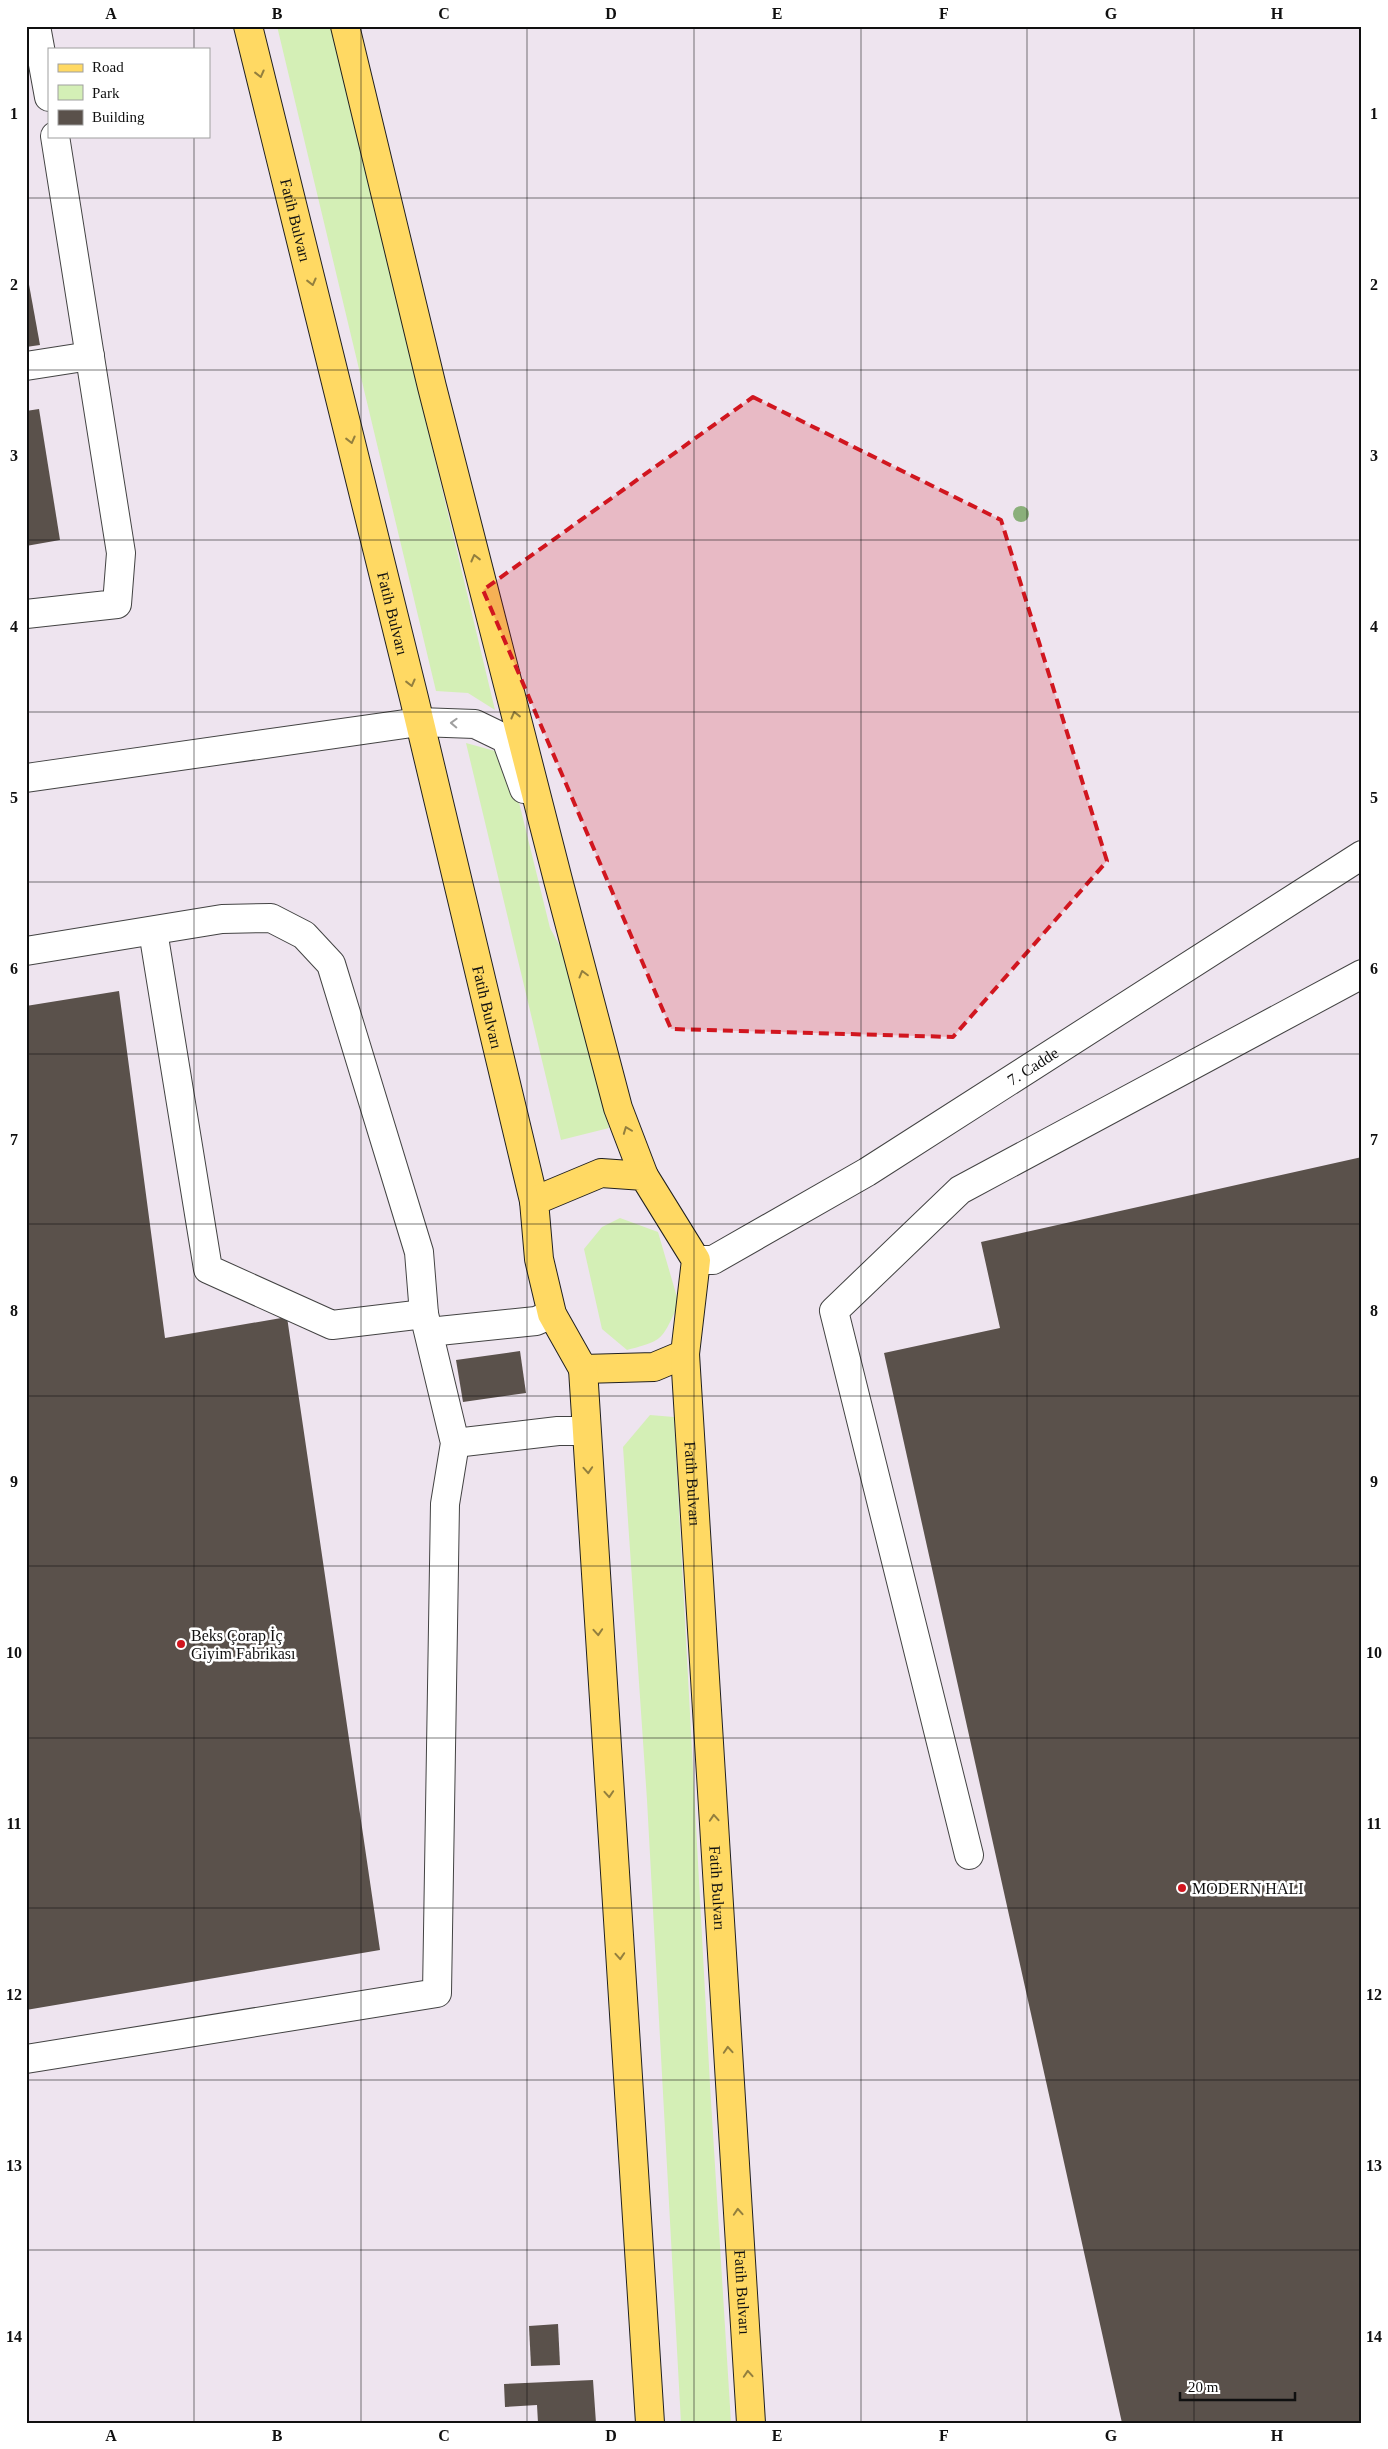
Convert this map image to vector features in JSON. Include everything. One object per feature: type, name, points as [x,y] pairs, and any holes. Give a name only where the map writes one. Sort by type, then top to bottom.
[{"type":"main road","name":"Fatih Bulvarı","points":[[248,26],[419,722],[534,1201],[539,1259],[552,1314],[583,1369],[585,1431],[650,2423]]},
{"type":"main road","points":[[345,26],[434,396],[618,1108],[644,1176],[696,1260]]},
{"type":"main road","points":[[534,1201],[601,1173],[644,1176]]},
{"type":"main road","name":"Fatih Bulvarı","points":[[696,1260],[685,1354],[751,2423]]},
{"type":"main road","points":[[583,1369],[654,1367],[685,1354]]},
{"type":"street","points":[[36,26],[48,92]]},
{"type":"street","points":[[26,614],[117,604],[121,553],[55,138]]},
{"type":"street","points":[[26,366],[90,356]]},
{"type":"street","points":[[26,778],[419,722],[475,724],[506,739],[558,880]]},
{"type":"street","name":"7. Cadde","points":[[696,1260],[713,1260],[867,1172],[1362,855]]},
{"type":"street","points":[[26,951],[222,919],[271,918],[304,935],[331,964],[419,1252],[427,1323],[455,1443],[445,1504],[437,1994],[26,2059]]},
{"type":"street","points":[[153,931],[208,1269],[332,1325],[536,1321],[552,1314]]},
{"type":"street","points":[[969,1855],[834,1311],[960,1190],[1362,974]]},
{"type":"street","points":[[455,1443],[549,1432],[585,1431]]},
{"type":"highlighted area","points":[[753,397],[1001,520],[1107,861],[953,1037],[671,1029],[483,590]]},
{"type":"shaded area","points":[[26,26],[1362,26],[1362,2423],[26,2423]]},
{"type":"green space","points":[[277,26],[331,26],[495,710],[468,693],[436,691]]},
{"type":"green space","points":[[466,743],[495,751],[511,770],[550,928],[568,961],[609,1128],[561,1140]]},
{"type":"green space","points":[[620,1218],[658,1232],[679,1304],[669,1325],[661,1336],[649,1344],[627,1350],[602,1329],[584,1249],[602,1227]]},
{"type":"green space","points":[[650,1415],[674,1417],[710,2085],[731,2423],[681,2423],[647,1800],[623,1447]]},
{"type":"building","points":[[26,268],[40,345],[26,347]]},
{"type":"building","points":[[39,409],[60,540],[26,546],[26,411]]},
{"type":"building","name":"Beks Çorap İç Giyim Fabrikası","points":[[119,991],[165,1338],[287,1317],[380,1950],[26,2010],[26,1006]]},
{"type":"building","name":"MODERN HALI","points":[[1362,1157],[1362,2423],[1122,2423],[884,1353],[1000,1328],[981,1242]]},
{"type":"building","points":[[520,1351],[526,1393],[463,1402],[456,1360]]},
{"type":"building","points":[[558,2324],[560,2365],[531,2366],[529,2326]]},
{"type":"building","points":[[593,2380],[596,2423],[538,2423],[537,2405],[505,2407],[504,2384]]},
{"type":"place","name":"Beks Çorap İç Giyim Fabrikası","points":[[181,1644]]},
{"type":"place","name":"MODERN HALI","points":[[1182,1888]]}]
